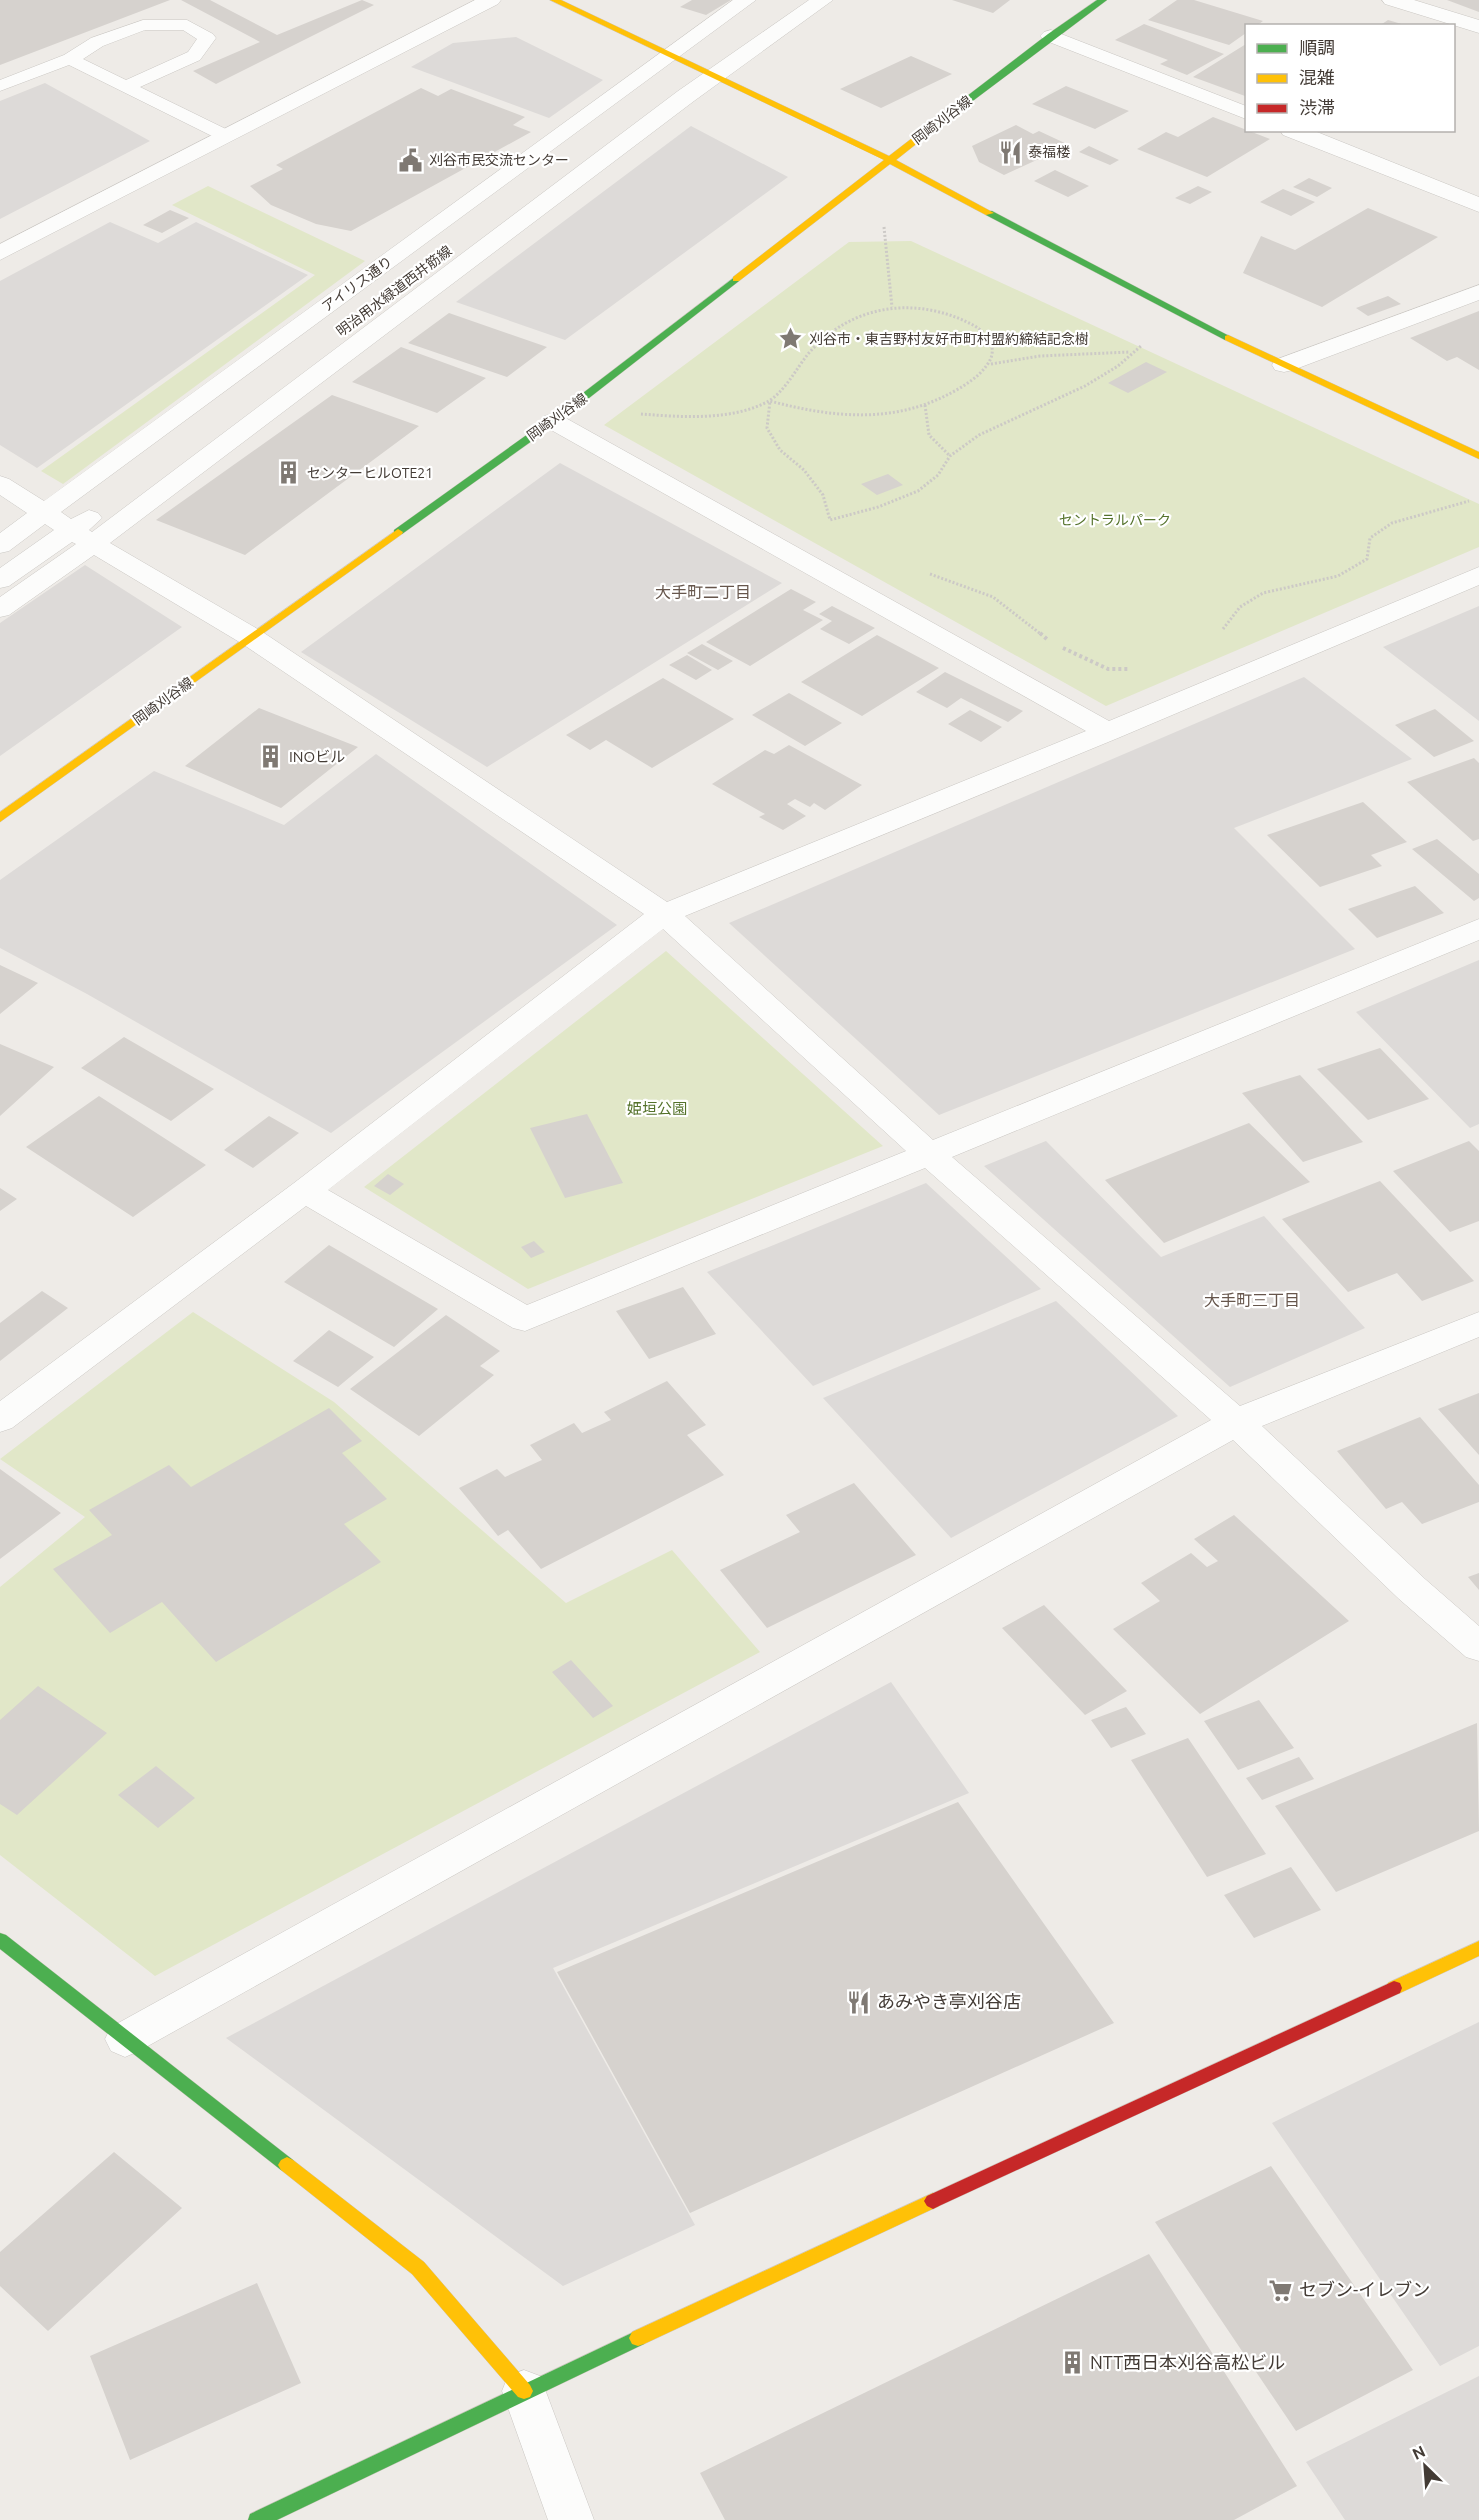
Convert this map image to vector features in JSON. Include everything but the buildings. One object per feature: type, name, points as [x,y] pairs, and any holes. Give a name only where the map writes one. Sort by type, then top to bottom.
[{"type":"street","points":[[0,253],[491,0]]},
{"type":"street","points":[[554,0],[889,160],[1188,319],[1479,456]]},
{"type":"street","name":"アイリス通り","points":[[0,545],[46,514],[746,0]]},
{"type":"street","name":"明治用水緑道西井筋線","points":[[178,451],[706,72],[787,0]]},
{"type":"street","points":[[0,609],[83,537],[686,96],[706,72],[823,0]]},
{"type":"street","name":"岡崎刈谷線","points":[[0,818],[553,421],[889,160],[1051,36],[1103,0]]},
{"type":"street","points":[[1399,1],[1479,27]]},
{"type":"street","points":[[1051,36],[1245,113]]},
{"type":"street","points":[[1295,132],[1479,205]]},
{"type":"street","points":[[1284,365],[1479,292]]},
{"type":"street","points":[[553,421],[1108,732]]},
{"type":"street","points":[[0,484],[83,537],[251,637],[664,914],[928,1153],[1236,1422],[1412,1589],[1479,1647]]},
{"type":"street","points":[[0,580],[83,537],[111,501]]},
{"type":"street","points":[[0,1419],[305,1191],[664,914],[1108,732],[1479,575]]},
{"type":"street","points":[[305,1191],[525,1319],[1479,929]]},
{"type":"street","points":[[125,2040],[1236,1422],[1479,1324]]},
{"type":"street","points":[[0,1940],[418,2268],[524,2391],[571,2520]]},
{"type":"street","points":[[257,2520],[524,2391],[1479,1948]]},
{"type":"lane","points":[[0,87],[70,59],[97,42],[143,25],[187,25],[207,38],[194,56],[125,87]]},
{"type":"lane","points":[[70,59],[225,136]]},
{"type":"path","points":[[883,218],[892,307]]},
{"type":"path","points":[[991,364],[994,354],[992,343],[981,329],[956,317],[892,307],[864,315],[813,349],[770,401],[767,428],[780,450],[804,470],[823,495],[830,520],[878,507],[918,491],[938,476],[950,456],[1003,422],[1085,386],[1118,366],[1131,352],[1188,319]]},
{"type":"path","points":[[635,413],[662,415],[730,413],[770,401],[802,411],[840,417],[902,414],[925,405],[971,380],[991,364],[1040,356],[1131,352]]},
{"type":"path","points":[[925,405],[924,422],[932,444],[950,456]]},
{"type":"path","points":[[1218,633],[1227,626],[1240,607],[1263,593],[1338,576],[1367,559],[1370,538],[1383,525],[1410,516],[1447,511],[1473,497]]},
{"type":"green space","points":[[208,186],[365,261],[63,484],[41,471],[315,275],[172,205]]},
{"type":"green space","name":"セントラルパーク","points":[[911,241],[1479,504],[1479,547],[1106,706],[604,425],[849,242]]},
{"type":"green space","name":"姫垣公園","points":[[666,951],[883,1146],[528,1289],[364,1187]]},
{"type":"green space","points":[[193,1312],[334,1402],[566,1603],[672,1550],[760,1652],[155,1976],[0,1855],[0,1587],[85,1517],[0,1459]]},
{"type":"shaded area","points":[[516,37],[603,80],[549,118],[411,67],[453,43]]},
{"type":"shaded area","points":[[45,83],[150,141],[0,219],[0,101]]},
{"type":"shaded area","points":[[691,126],[788,177],[565,340],[456,302]]},
{"type":"shaded area","points":[[110,222],[158,243],[196,222],[308,275],[37,468],[0,445],[0,281]]},
{"type":"shaded area","points":[[560,463],[782,583],[487,767],[301,652]]},
{"type":"shaded area","points":[[85,565],[182,627],[0,756],[0,623]]},
{"type":"shaded area","points":[[1479,606],[1479,721],[1383,647]]},
{"type":"shaded area","points":[[1304,677],[1412,759],[1234,828],[1355,949],[939,1115],[729,923]]},
{"type":"shaded area","points":[[376,754],[617,925],[331,1133],[87,994],[0,948],[0,880],[154,771],[284,825]]},
{"type":"shaded area","points":[[1479,960],[1479,1124],[1470,1128],[1356,1012]]},
{"type":"shaded area","points":[[1046,1141],[1161,1257],[1264,1216],[1365,1328],[1230,1387],[984,1166]]},
{"type":"shaded area","points":[[926,1183],[1041,1289],[813,1386],[707,1272]]},
{"type":"shaded area","points":[[1056,1301],[1178,1416],[951,1538],[823,1398]]},
{"type":"shaded area","points":[[891,1682],[969,1793],[553,1968],[695,2225],[563,2286],[226,2038]]},
{"type":"shaded area","points":[[1479,2022],[1479,2346],[1440,2366],[1272,2123]]},
{"type":"shaded area","points":[[1479,2376],[1479,2520],[1345,2520],[1306,2462]]},
{"type":"traffic: fast","points":[[927,131],[1051,36],[1103,0]]},
{"type":"traffic: fast","points":[[989,213],[1228,338]]},
{"type":"traffic: fast","points":[[398,532],[553,421],[736,279]]},
{"type":"traffic: fast","points":[[0,1940],[287,2165]]},
{"type":"traffic: fast","points":[[257,2520],[638,2338]]},
{"type":"traffic: slow","points":[[554,0],[860,144],[989,213]]},
{"type":"traffic: slow","points":[[736,279],[927,131]]},
{"type":"traffic: slow","points":[[1228,338],[1479,456]]},
{"type":"traffic: slow","points":[[0,818],[398,532]]},
{"type":"traffic: slow","points":[[1394,1988],[1479,1948]]},
{"type":"traffic: slow","points":[[287,2165],[418,2268],[524,2391]]},
{"type":"traffic: slow","points":[[638,2338],[933,2201]]},
{"type":"traffic: jam","points":[[933,2201],[1394,1988]]},
{"type":"place","name":"泰福楼","points":[[1010,152]]},
{"type":"place","name":"刈谷市民交流センター","points":[[411,160]]},
{"type":"place","name":"刈谷市・東吉野村友好市町村盟約締結記念樹","points":[[791,339]]},
{"type":"place","name":"センターヒルOTE21","points":[[289,473]]},
{"type":"place","name":"INOビル","points":[[271,757]]},
{"type":"place","name":"あみやき亭刈谷店","points":[[859,2002]]},
{"type":"place","name":"セブン-イレブン","points":[[1281,2290]]},
{"type":"place","name":"NTT西日本刈谷高松ビル","points":[[1072,2363]]},
{"type":"district","name":"大手町二丁目","points":[[703,592]]},
{"type":"district","name":"大手町三丁目","points":[[1252,1300]]}]
